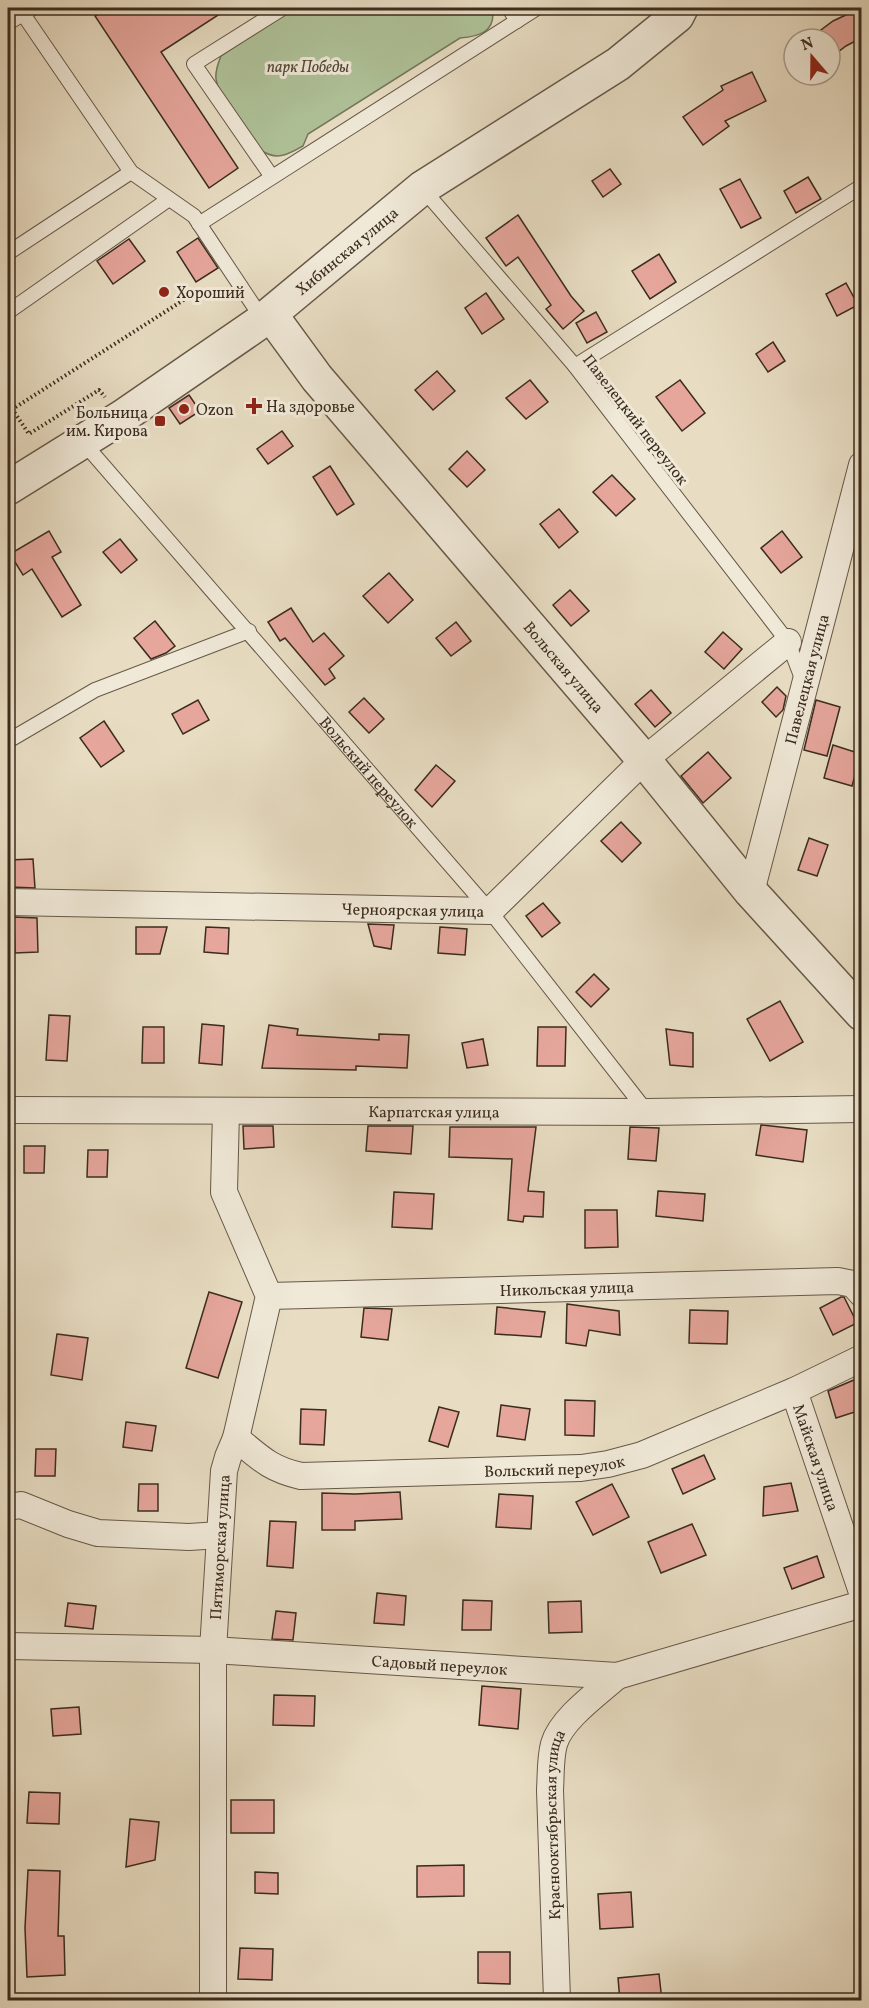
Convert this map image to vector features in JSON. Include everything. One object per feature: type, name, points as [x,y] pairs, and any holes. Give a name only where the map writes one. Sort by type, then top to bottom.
[{"type":"street","name":"Хибинская улица","points":[[8,488],[122,417],[267,318],[423,188],[618,64],[677,16],[681,8]]},
{"type":"street","name":"Вольская улица","points":[[267,318],[644,760],[751,892],[861,1014]]},
{"type":"street","name":"Павелецкая улица","points":[[751,892],[861,465]]},
{"type":"street","name":"Черноярская улица","points":[[8,902],[490,911],[644,760],[788,642]]},
{"type":"street","name":"Карпатская улица","points":[[8,1110],[647,1112],[861,1109]]},
{"type":"street","points":[[226,1110],[224,1192],[269,1296]]},
{"type":"street","name":"Никольская улица","points":[[269,1296],[838,1281],[853,1284],[861,1294]]},
{"type":"street","name":"Пятиморская улица","points":[[213,2001],[213,1650],[224,1472],[228,1456],[237,1438],[269,1296]]},
{"type":"street","name":"Вольский переулок","points":[[237,1438],[269,1465],[301,1476],[582,1468],[642,1455],[794,1391],[861,1358]]},
{"type":"street","name":"Майская улица","points":[[794,1391],[861,1592]]},
{"type":"street","points":[[8,1507],[21,1505],[98,1533],[189,1537],[220,1535]]},
{"type":"street","name":"Садовый переулок","points":[[8,1646],[213,1650],[617,1676],[861,1604]]},
{"type":"street","name":"Краснооктябрьская улица","points":[[557,2001],[550,1790],[554,1742],[562,1727],[617,1676]]},
{"type":"lane","points":[[272,177],[195,64],[284,8]]},
{"type":"lane","points":[[509,8],[517,21]]},
{"type":"lane","points":[[199,224],[537,8]]},
{"type":"lane","points":[[8,23],[28,11],[131,172],[194,216],[267,318]]},
{"type":"lane","points":[[8,253],[131,172]]},
{"type":"lane","points":[[575,366],[861,186]]},
{"type":"lane","name":"Павелецкий переулок","points":[[423,188],[575,366],[788,642],[805,684]]},
{"type":"lane","points":[[8,312],[169,199]]},
{"type":"lane","name":"Вольский переулок","points":[[82,441],[490,911],[647,1112]]},
{"type":"lane","points":[[8,741],[95,690],[249,631]]},
{"type":"path","points":[[99,390],[29,434],[10,410],[193,294]]},
{"type":"green space","name":"парк Победы","points":[[292,8],[492,8],[493,16],[492,22],[485,31],[474,36],[460,38],[308,134],[303,146],[288,154],[273,156],[262,151],[222,96],[216,73],[221,56]]},
{"type":"building","points":[[108,8],[229,8],[161,52],[238,168],[209,188],[95,16]]},
{"type":"building","points":[[861,8],[861,38],[842,49],[842,27],[825,27]]},
{"type":"building","points":[[752,72],[766,101],[725,121],[729,126],[703,145],[683,117],[723,90],[721,86]]},
{"type":"building","points":[[610,169],[621,184],[603,197],[592,181]]},
{"type":"building","points":[[808,177],[821,199],[796,213],[784,191]]},
{"type":"building","points":[[740,179],[761,218],[741,228],[720,189]]},
{"type":"building","points":[[518,215],[571,296],[584,311],[563,329],[546,309],[551,305],[518,257],[506,266],[486,238]]},
{"type":"building","points":[[198,238],[218,268],[196,282],[177,252]]},
{"type":"building","points":[[129,239],[145,261],[113,284],[97,261]]},
{"type":"building","points":[[659,254],[676,282],[650,299],[632,271]]},
{"type":"building","points":[[846,283],[858,305],[837,316],[826,294]]},
{"type":"building","points":[[486,293],[504,319],[482,334],[465,308]]},
{"type":"building","points":[[596,312],[607,332],[587,343],[576,323]]},
{"type":"building","points":[[773,342],[785,361],[768,372],[756,354]]},
{"type":"building","points":[[437,371],[455,391],[433,410],[415,390]]},
{"type":"building","points":[[530,380],[548,402],[526,419],[506,398]]},
{"type":"building","points":[[680,380],[705,413],[682,431],[656,397]]},
{"type":"building","points":[[189,395],[200,411],[180,424],[169,408]]},
{"type":"building","points":[[282,431],[293,446],[268,464],[257,449]]},
{"type":"building","points":[[467,451],[485,470],[467,487],[449,469]]},
{"type":"building","points":[[330,466],[354,504],[337,515],[313,477]]},
{"type":"building","points":[[612,475],[635,499],[616,516],[593,492]]},
{"type":"building","points":[[559,509],[578,532],[559,548],[540,524]]},
{"type":"building","points":[[49,531],[61,552],[52,557],[81,605],[62,617],[32,569],[23,575],[10,554]]},
{"type":"building","points":[[782,531],[802,557],[781,573],[761,548]]},
{"type":"building","points":[[120,539],[137,560],[121,573],[103,552]]},
{"type":"building","points":[[389,573],[413,600],[388,623],[363,596]]},
{"type":"building","points":[[570,590],[589,611],[571,626],[553,605]]},
{"type":"building","points":[[291,608],[313,642],[324,633],[344,656],[329,669],[335,678],[325,685],[285,638],[280,641],[268,622]]},
{"type":"building","points":[[155,621],[175,646],[166,653],[151,659],[134,638]]},
{"type":"building","points":[[456,622],[471,641],[451,656],[436,638]]},
{"type":"building","points":[[723,632],[742,649],[724,669],[705,652]]},
{"type":"building","points":[[777,687],[786,696],[783,710],[776,717],[762,702]]},
{"type":"building","points":[[651,690],[671,713],[655,727],[635,704]]},
{"type":"building","points":[[364,698],[384,719],[369,733],[349,712]]},
{"type":"building","points":[[198,700],[209,720],[183,734],[172,714]]},
{"type":"building","points":[[816,700],[840,707],[827,756],[804,750]]},
{"type":"building","points":[[104,721],[124,751],[101,767],[80,738]]},
{"type":"building","points":[[833,745],[861,754],[852,786],[824,778]]},
{"type":"building","points":[[708,752],[731,778],[703,803],[681,776]]},
{"type":"building","points":[[436,765],[455,781],[432,807],[415,790]]},
{"type":"building","points":[[621,822],[641,843],[622,862],[601,841]]},
{"type":"building","points":[[809,838],[828,845],[817,876],[798,870]]},
{"type":"building","points":[[33,859],[35,888],[10,887],[8,860]]},
{"type":"building","points":[[543,903],[560,923],[542,937],[526,916]]},
{"type":"building","points":[[14,917],[37,918],[38,952],[15,953]]},
{"type":"building","points":[[368,924],[394,925],[391,949],[374,946]]},
{"type":"building","points":[[136,927],[167,927],[160,954],[136,954]]},
{"type":"building","points":[[206,927],[229,928],[228,954],[204,952]]},
{"type":"building","points":[[440,927],[467,929],[465,955],[438,953]]},
{"type":"building","points":[[594,974],[609,989],[591,1007],[576,992]]},
{"type":"building","points":[[780,1001],[803,1042],[770,1061],[747,1019]]},
{"type":"building","points":[[49,1015],[70,1016],[67,1061],[46,1060]]},
{"type":"building","points":[[202,1024],[224,1026],[222,1065],[199,1063]]},
{"type":"building","points":[[269,1025],[298,1029],[297,1035],[379,1040],[379,1034],[409,1035],[407,1068],[356,1066],[356,1070],[262,1068]]},
{"type":"building","points":[[143,1027],[164,1027],[164,1063],[142,1063]]},
{"type":"building","points":[[538,1027],[566,1027],[565,1066],[537,1066]]},
{"type":"building","points":[[666,1029],[693,1033],[693,1067],[670,1065]]},
{"type":"building","points":[[483,1039],[488,1065],[467,1068],[462,1043]]},
{"type":"building","points":[[761,1125],[807,1130],[803,1162],[756,1155]]},
{"type":"building","points":[[243,1126],[273,1126],[274,1147],[244,1149]]},
{"type":"building","points":[[368,1126],[413,1126],[411,1154],[366,1151]]},
{"type":"building","points":[[450,1127],[536,1127],[528,1191],[544,1192],[543,1217],[524,1216],[523,1222],[508,1220],[512,1159],[449,1157]]},
{"type":"building","points":[[630,1127],[659,1128],[656,1161],[628,1159]]},
{"type":"building","points":[[24,1146],[45,1146],[44,1173],[24,1173]]},
{"type":"building","points":[[88,1150],[108,1150],[107,1177],[87,1177]]},
{"type":"building","points":[[658,1191],[705,1194],[703,1221],[656,1216]]},
{"type":"building","points":[[394,1192],[434,1194],[432,1229],[392,1227]]},
{"type":"building","points":[[585,1210],[617,1210],[618,1247],[585,1248]]},
{"type":"building","points":[[209,1292],[242,1302],[218,1378],[186,1368]]},
{"type":"building","points":[[844,1297],[857,1323],[833,1335],[820,1308]]},
{"type":"building","points":[[567,1304],[619,1311],[620,1335],[589,1330],[586,1346],[566,1343]]},
{"type":"building","points":[[497,1307],[545,1312],[541,1337],[495,1334]]},
{"type":"building","points":[[364,1308],[392,1309],[388,1340],[361,1337]]},
{"type":"building","points":[[690,1310],[728,1311],[727,1344],[689,1343]]},
{"type":"building","points":[[57,1334],[88,1338],[82,1380],[51,1375]]},
{"type":"building","points":[[861,1377],[861,1410],[836,1418],[828,1391]]},
{"type":"building","points":[[565,1400],[595,1401],[594,1436],[565,1435]]},
{"type":"building","points":[[501,1405],[530,1409],[525,1440],[497,1436]]},
{"type":"building","points":[[439,1407],[459,1412],[448,1447],[429,1441]]},
{"type":"building","points":[[301,1409],[326,1410],[324,1445],[300,1444]]},
{"type":"building","points":[[126,1422],[156,1426],[152,1451],[123,1447]]},
{"type":"building","points":[[36,1449],[56,1449],[55,1476],[35,1476]]},
{"type":"building","points":[[704,1455],[715,1479],[683,1494],[672,1469]]},
{"type":"building","points":[[791,1483],[798,1511],[763,1516],[764,1487]]},
{"type":"building","points":[[139,1484],[158,1484],[158,1511],[138,1511]]},
{"type":"building","points":[[612,1484],[629,1517],[593,1535],[576,1502]]},
{"type":"building","points":[[400,1492],[402,1519],[355,1521],[355,1530],[322,1530],[322,1493]]},
{"type":"building","points":[[499,1494],[533,1496],[531,1529],[496,1527]]},
{"type":"building","points":[[270,1521],[296,1522],[293,1568],[267,1566]]},
{"type":"building","points":[[692,1524],[706,1555],[661,1573],[648,1542]]},
{"type":"building","points":[[817,1556],[824,1577],[792,1589],[784,1568]]},
{"type":"building","points":[[377,1593],[406,1596],[404,1625],[374,1623]]},
{"type":"building","points":[[463,1600],[492,1601],[491,1630],[462,1630]]},
{"type":"building","points":[[581,1601],[582,1632],[549,1633],[548,1602]]},
{"type":"building","points":[[68,1603],[96,1606],[93,1629],[65,1626]]},
{"type":"building","points":[[276,1611],[296,1613],[293,1640],[272,1639]]},
{"type":"building","points":[[482,1686],[521,1689],[518,1729],[479,1725]]},
{"type":"building","points":[[274,1695],[315,1696],[314,1726],[273,1725]]},
{"type":"building","points":[[79,1707],[81,1734],[53,1736],[51,1709]]},
{"type":"building","points":[[29,1792],[60,1793],[59,1824],[27,1823]]},
{"type":"building","points":[[231,1800],[274,1800],[274,1833],[231,1833]]},
{"type":"building","points":[[130,1819],[159,1822],[155,1860],[126,1867]]},
{"type":"building","points":[[464,1865],[464,1896],[417,1897],[417,1866]]},
{"type":"building","points":[[28,1870],[60,1871],[58,1936],[64,1936],[65,1975],[27,1977],[25,1928]]},
{"type":"building","points":[[255,1872],[278,1873],[278,1894],[255,1893]]},
{"type":"building","points":[[631,1892],[633,1927],[600,1929],[598,1894]]},
{"type":"building","points":[[240,1948],[273,1949],[272,1980],[238,1979]]},
{"type":"building","points":[[478,1952],[510,1952],[510,1984],[478,1983]]},
{"type":"building","points":[[659,1974],[662,2001],[620,2001],[618,1978]]},
{"type":"place","name":"Хороший","points":[[164,292]]},
{"type":"place","name":"На здоровье","points":[[254,406]]},
{"type":"place","name":"Ozon","points":[[184,409]]},
{"type":"place","name":"Больница им. Кирова","points":[[160,421]]}]
